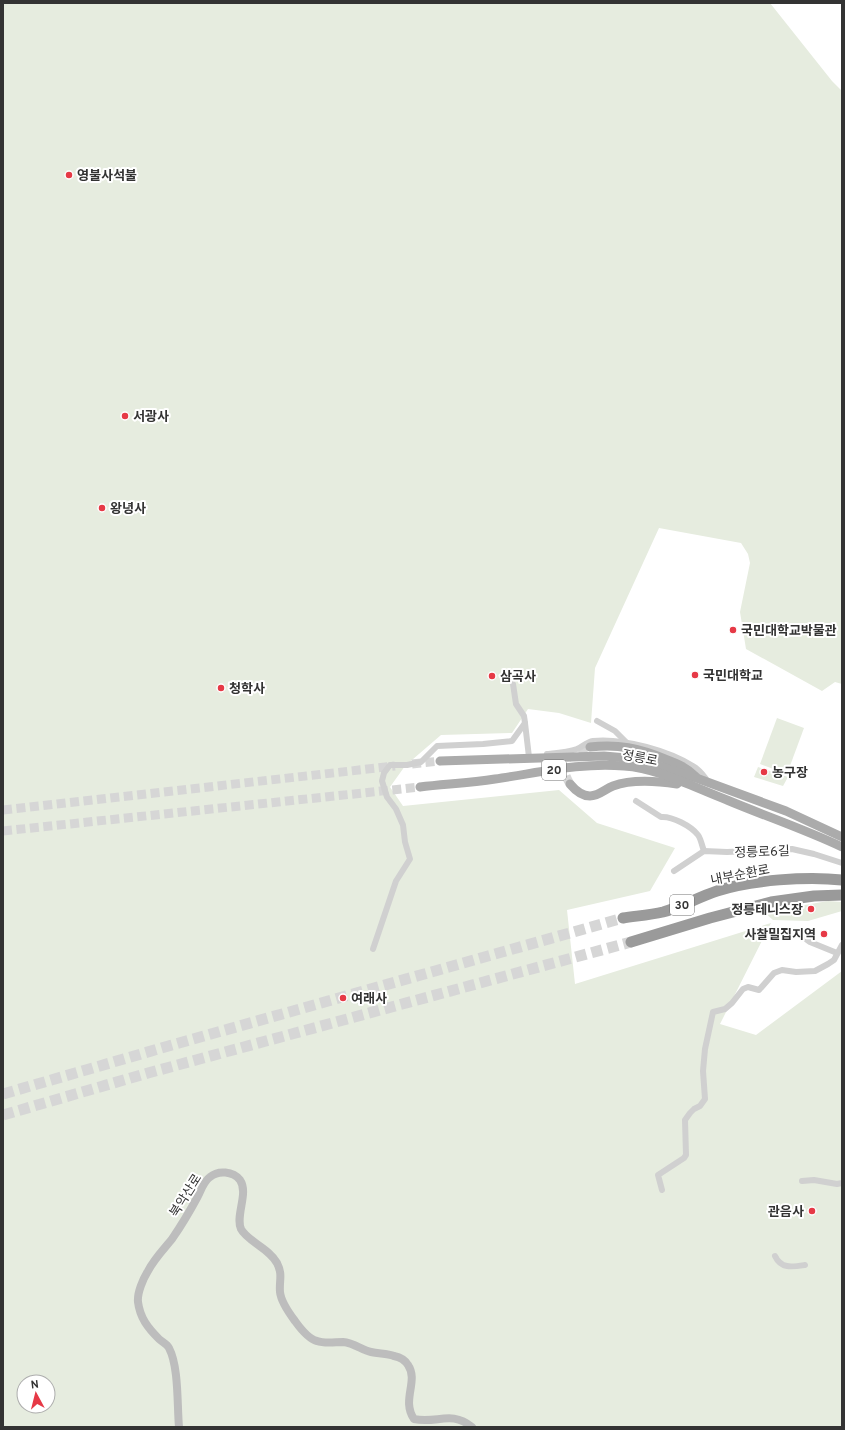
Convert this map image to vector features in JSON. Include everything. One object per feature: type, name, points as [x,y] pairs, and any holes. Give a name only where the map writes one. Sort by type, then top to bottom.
[{"type":"highway","name":"내부순환로","points":[[623,918],[663,912],[718,891],[738,886],[783,880],[842,880]]},
{"type":"highway","name":"30","points":[[631,942],[710,918],[771,902],[792,898],[842,895]]},
{"type":"main road","points":[[590,747],[613,746],[643,750],[686,767],[699,779]]},
{"type":"main road","name":"정릉로","points":[[440,761],[604,756],[638,759],[770,805],[800,817],[842,837]]},
{"type":"main road","name":"정릉로","points":[[420,787],[494,780],[580,766],[626,766],[647,770],[686,784],[805,830],[842,847]]},
{"type":"main road","points":[[570,784],[581,793],[590,796],[599,794],[613,786],[626,783],[641,782],[686,784]]},
{"type":"main road","points":[[720,798],[733,797],[766,810],[771,809],[770,805]]},
{"type":"street","points":[[513,684],[516,704],[524,716],[529,757]]},
{"type":"street","name":"정릉로","points":[[597,721],[615,732],[626,742]]},
{"type":"street","points":[[372,949],[396,881],[410,859],[405,842],[403,825],[396,809],[387,797],[383,786],[382,781],[384,773],[390,765],[407,765],[421,762],[437,746],[512,741],[525,723]]},
{"type":"street","name":"정릉로","points":[[478,761],[529,757],[569,751],[593,741],[626,742],[658,751],[687,764],[696,769],[709,783]]},
{"type":"street","points":[[636,801],[661,817],[677,821],[690,828],[699,836],[704,851],[674,870]]},
{"type":"street","name":"정릉로6길","points":[[704,851],[727,852],[792,849],[814,854],[842,864]]},
{"type":"street","points":[[799,934],[810,942],[838,953]]},
{"type":"street","points":[[662,1190],[658,1175],[686,1156],[685,1120],[694,1109],[700,1106],[705,1099],[703,1071],[705,1049],[714,1012],[725,1009],[743,989],[748,987],[759,990],[774,973],[782,970],[796,972],[815,971],[834,960],[842,946]]},
{"type":"street","name":"북악산로","points":[[179,1427],[175,1375],[171,1355],[168,1346],[145,1324],[138,1301],[141,1287],[147,1272],[173,1237],[196,1200],[206,1180],[212,1175],[222,1172],[231,1173],[239,1179],[242,1186],[239,1222],[241,1230],[262,1247],[276,1262],[281,1275],[281,1297],[296,1322],[310,1338],[322,1342],[344,1342],[371,1352],[394,1355],[404,1360],[408,1364],[411,1372],[412,1383],[408,1399],[409,1412],[414,1419],[423,1421],[451,1418],[461,1419],[472,1427]]},
{"type":"street","points":[[802,1181],[814,1180],[837,1184],[842,1183]]},
{"type":"street","points":[[775,1256],[778,1262],[786,1266],[805,1265]]},
{"type":"shaded area","points":[[3,3],[770,3],[832,81],[842,91],[842,684],[835,682],[822,691],[746,649],[740,612],[750,563],[748,554],[741,543],[659,528],[595,668],[591,723],[559,713],[528,709],[512,733],[441,735],[405,766],[390,787],[403,806],[559,790],[597,823],[675,848],[650,891],[567,910],[575,984],[771,923],[720,1024],[756,1035],[842,971],[842,1427],[3,1427]]},
{"type":"shaded area","points":[[777,718],[804,728],[787,774],[760,764]]},
{"type":"shaded area","name":"농구장","points":[[758,767],[788,777],[783,786],[754,777]]},
{"type":"shaded area","name":"정릉테니스장","points":[[828,901],[842,902],[842,911],[808,921],[773,920],[764,912]]},
{"type":"tunnel","points":[[570,784],[564,769],[567,759],[576,752],[590,747]]},
{"type":"tunnel","points":[[412,764],[440,761]]},
{"type":"tunnel","points":[[3,810],[395,766]]},
{"type":"tunnel","points":[[3,831],[420,787]]},
{"type":"tunnel","points":[[3,1094],[623,918]]},
{"type":"tunnel","points":[[3,1115],[148,1073],[631,942]]},
{"type":"place","name":"영불사석불","points":[[69,175]]},
{"type":"place","name":"서광사","points":[[125,416]]},
{"type":"place","name":"왕녕사","points":[[102,508]]},
{"type":"place","name":"국민대학교박물관","points":[[733,630]]},
{"type":"place","name":"국민대학교","points":[[695,675]]},
{"type":"place","name":"삼곡사","points":[[492,676]]},
{"type":"place","name":"청학사","points":[[221,688]]},
{"type":"place","name":"농구장","points":[[764,772]]},
{"type":"place","name":"정릉테니스장","points":[[811,909]]},
{"type":"place","name":"사찰밀집지역","points":[[824,934]]},
{"type":"place","name":"여래사","points":[[343,998]]},
{"type":"place","name":"관음사","points":[[812,1211]]}]
